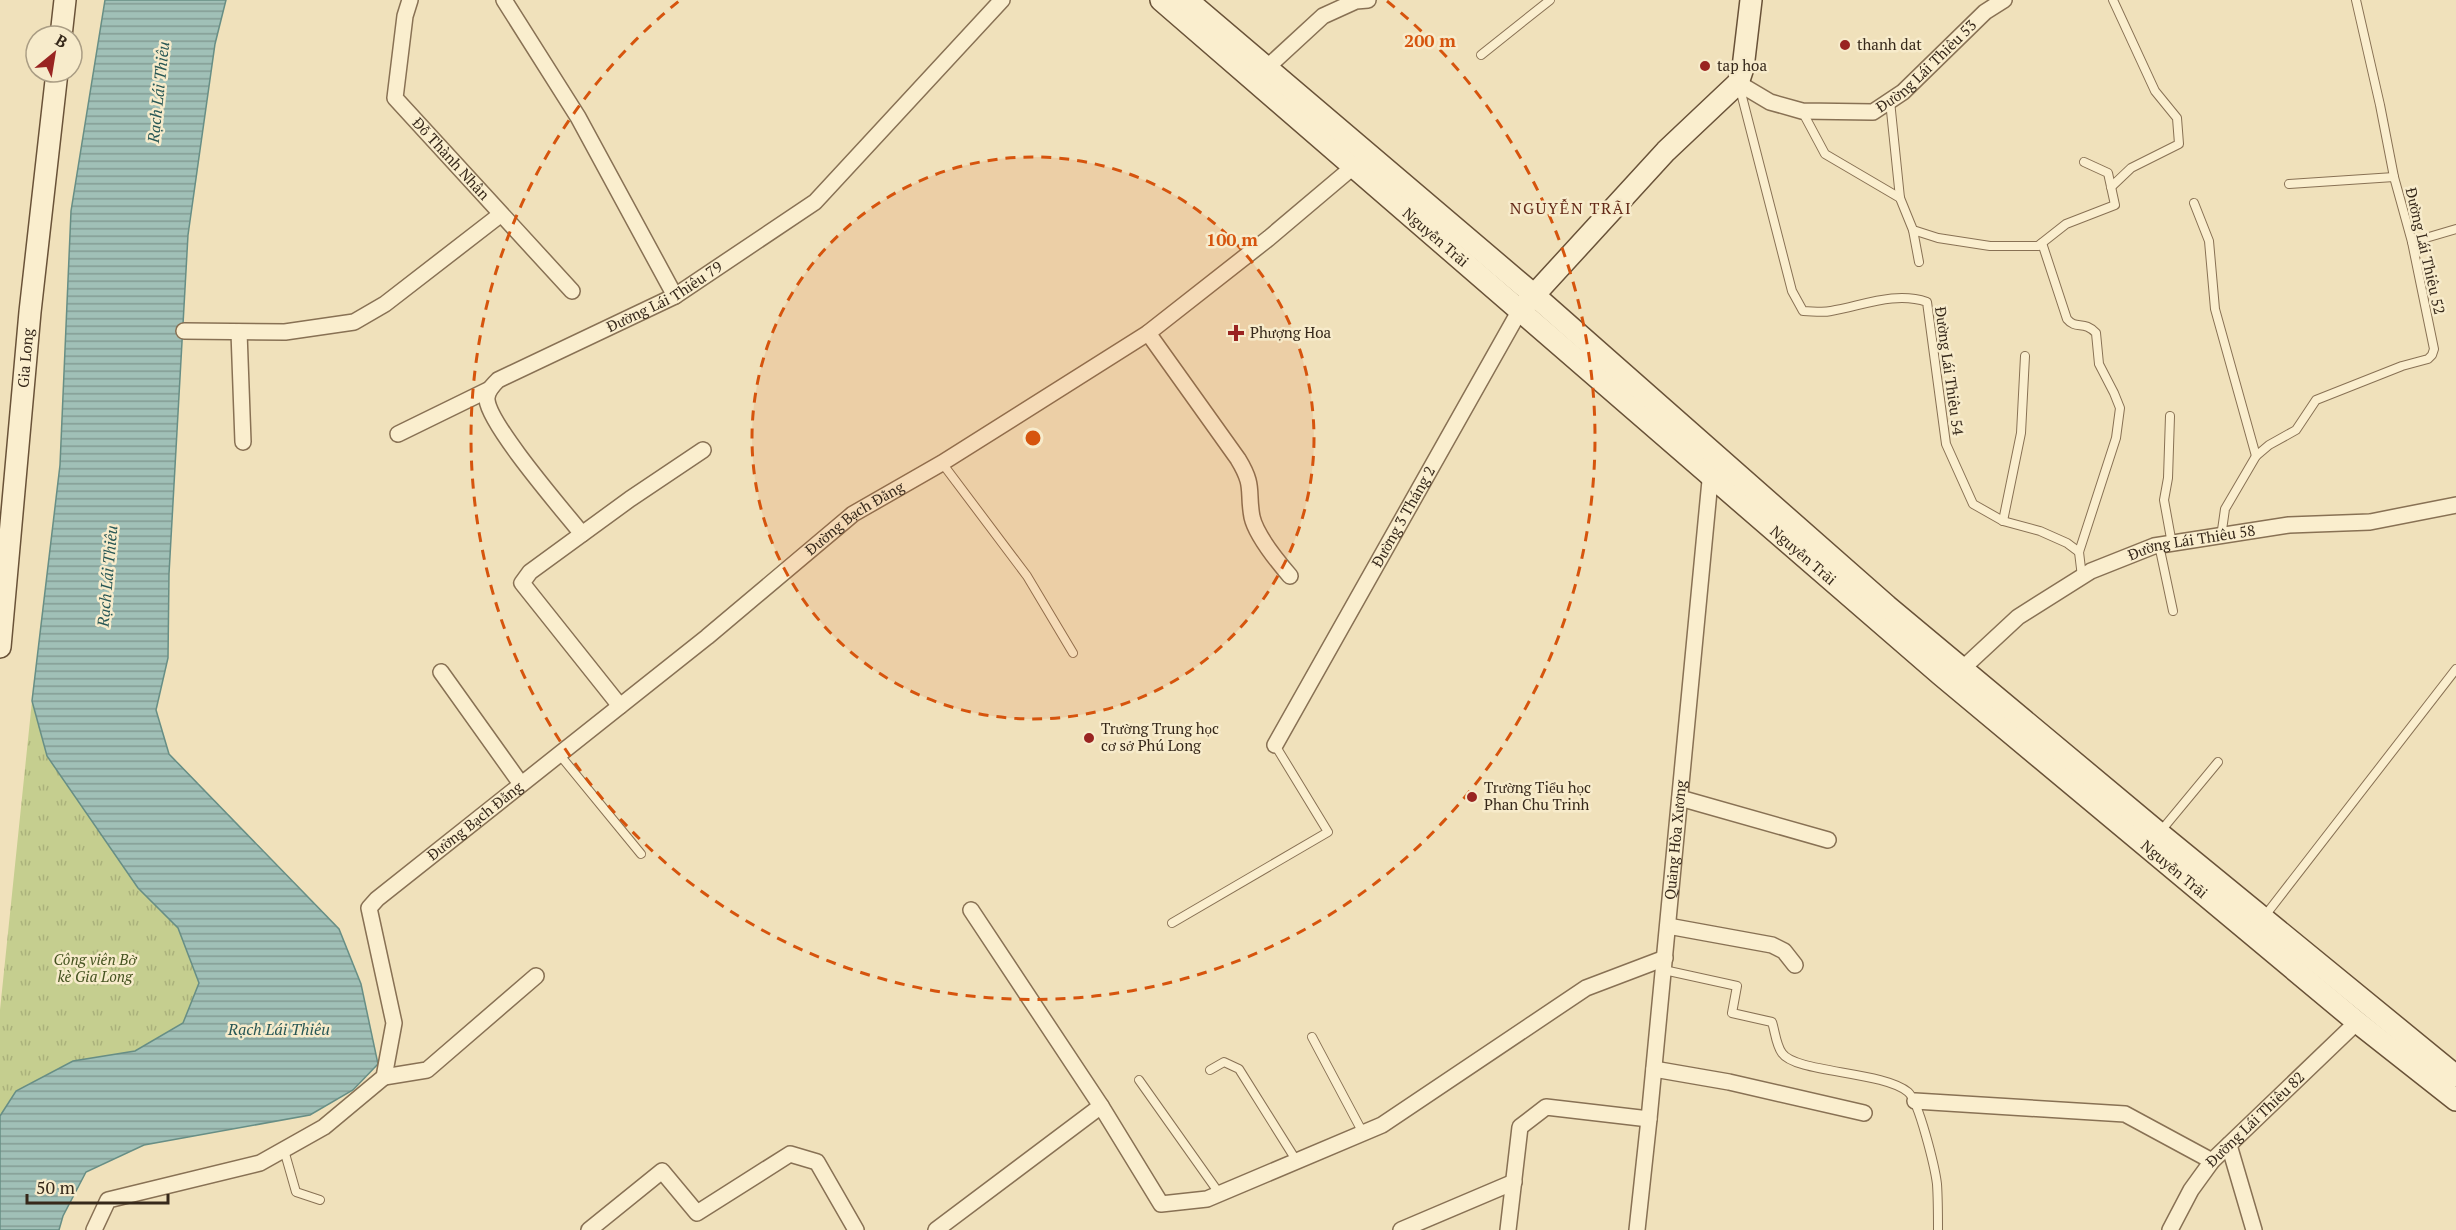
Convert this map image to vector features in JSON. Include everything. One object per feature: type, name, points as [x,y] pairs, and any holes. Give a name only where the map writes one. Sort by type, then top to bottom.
[{"type":"main road","points":[[63,24],[66,0]]},
{"type":"main road","name":"Nguyễn Trãi","points":[[1161,0],[1260,74],[1527,302],[1711,475],[2050,755],[2357,1022],[2456,1100]]},
{"type":"main road","name":"Nguyễn Trãi","points":[[1187,0],[1353,167],[1527,302],[1713,452],[1962,669],[2050,755],[2159,833],[2456,1076]]},
{"type":"main road","points":[[1736,85],[1743,68],[1751,0]]},
{"type":"main road","name":"Gia Long","points":[[0,647],[30,312],[56,84]]},
{"type":"main road","name":"Đường 3 Tháng 2","points":[[1527,302],[1666,151],[1736,85]]},
{"type":"street","name":"Đỗ Thành Nhân","points":[[410,0],[405,16],[395,98],[572,291]]},
{"type":"street","points":[[504,0],[578,117],[675,296]]},
{"type":"street","name":"Đường Lái Thiêu 79","points":[[398,434],[490,389],[498,380],[675,296],[814,202],[1002,0]]},
{"type":"street","points":[[1260,74],[1323,16],[1350,2],[1368,0]]},
{"type":"street","name":"Đường Lái Thiêu 53","points":[[1736,85],[1770,102],[1803,111],[1873,112],[1919,76],[1984,12],[2004,0]]},
{"type":"street","name":"Đường Bạch Đằng","points":[[384,1077],[394,1023],[369,908],[377,898],[707,637],[853,514],[942,463],[1148,333],[1269,238],[1353,167]]},
{"type":"street","points":[[184,331],[285,332],[354,322],[386,304],[501,215]]},
{"type":"street","name":"Đường 3 Tháng 2","points":[[1275,745],[1527,302]]},
{"type":"street","points":[[239,332],[243,442]]},
{"type":"street","points":[[1148,333],[1249,477],[1252,516],[1256,526],[1290,576]]},
{"type":"street","points":[[490,389],[487,401],[494,418],[516,450],[582,534]]},
{"type":"street","points":[[620,706],[522,583],[530,572],[703,450]]},
{"type":"street","name":"Quảng Hòa Xương","points":[[1637,1230],[1713,452]]},
{"type":"street","name":"Đường Lái Thiêu 58","points":[[1962,669],[2018,617],[2082,577],[2166,544],[2289,525],[2370,522],[2456,505]]},
{"type":"street","points":[[441,672],[521,784]]},
{"type":"street","points":[[1680,798],[1828,840]]},
{"type":"street","points":[[971,910],[1101,1106],[1161,1204],[1207,1198],[1382,1125],[1586,988],[1664,964]]},
{"type":"street","points":[[1668,926],[1772,945],[1784,951],[1795,965]]},
{"type":"street","points":[[94,1230],[108,1200],[260,1163],[336,1118],[384,1077],[427,1070],[536,976]]},
{"type":"street","name":"Đường Lái Thiêu 82","points":[[2170,1230],[2191,1191],[2212,1161],[2357,1022]]},
{"type":"street","points":[[1654,1069],[1729,1082],[1864,1113]]},
{"type":"street","points":[[1915,1101],[2125,1114],[2212,1161]]},
{"type":"street","points":[[936,1230],[1101,1106]]},
{"type":"street","points":[[1508,1230],[1520,1127],[1546,1107],[1649,1119]]},
{"type":"street","points":[[2229,1145],[2254,1230]]},
{"type":"street","points":[[589,1230],[662,1171],[697,1213],[790,1154],[817,1162],[856,1230]]},
{"type":"street","points":[[1401,1230],[1514,1182]]},
{"type":"street","points":[[1426,1219],[1440,1230]]},
{"type":"lane","points":[[1481,55],[1550,0]]},
{"type":"lane","points":[[2111,186],[2131,168],[2179,144],[2177,118],[2155,91],[2114,0]]},
{"type":"lane","name":"Đường Lái Thiêu 52","points":[[2221,537],[2225,508],[2256,456],[2269,445],[2296,430],[2316,400],[2403,366],[2428,359],[2434,349],[2412,242],[2394,177],[2356,0]]},
{"type":"lane","name":"Đường Lái Thiêu 54","points":[[1736,85],[1792,291],[1803,311],[1829,312],[1875,301],[1913,297],[1927,302],[1946,444],[1973,504],[2003,521],[2040,531],[2067,543],[2079,552]]},
{"type":"lane","points":[[1890,100],[1900,198],[1914,230],[1919,262]]},
{"type":"lane","points":[[1803,111],[1825,154],[1900,198]]},
{"type":"lane","points":[[1914,230],[1938,238],[1990,246],[2038,246],[2066,224],[2115,205],[2108,173],[2084,162]]},
{"type":"lane","points":[[2289,184],[2394,177]]},
{"type":"lane","points":[[2194,203],[2209,241],[2215,309],[2256,456]]},
{"type":"lane","points":[[2412,242],[2456,229]]},
{"type":"lane","points":[[2042,243],[2067,319],[2075,325],[2090,327],[2096,333],[2098,364],[2120,408],[2116,438],[2079,552],[2082,577]]},
{"type":"lane","points":[[2003,521],[2021,432],[2025,356]]},
{"type":"lane","points":[[2170,416],[2168,478],[2164,500],[2173,611]]},
{"type":"lane","points":[[942,463],[1027,576],[1073,653]]},
{"type":"lane","points":[[2263,919],[2456,669]]},
{"type":"lane","name":"Đường 3 Tháng 2","points":[[1172,923],[1328,831],[1275,745]]},
{"type":"lane","points":[[559,754],[641,854]]},
{"type":"lane","points":[[2159,833],[2218,762]]},
{"type":"lane","points":[[1664,964],[1737,986],[1732,1013],[1772,1022],[1782,1054],[1790,1059],[1824,1070],[1865,1076],[1909,1092],[1915,1101],[1934,1167],[1937,1184],[1938,1230]]},
{"type":"lane","points":[[1312,1037],[1363,1133]]},
{"type":"lane","points":[[1210,1070],[1224,1062],[1239,1069],[1296,1160]]},
{"type":"lane","points":[[1139,1080],[1219,1193]]},
{"type":"lane","points":[[284,1150],[296,1191],[320,1200]]},
{"type":"green space","name":"Công viên Bờ kè Gia Long","points":[[32,701],[47,756],[138,888],[178,928],[200,983],[183,1023],[135,1051],[73,1061],[16,1091],[0,1116],[0,1010]]},
{"type":"water","name":"Rạch Lái Thiêu","points":[[105,0],[226,0],[215,44],[188,235],[169,574],[168,658],[156,710],[169,754],[339,929],[361,984],[378,1064],[353,1090],[310,1115],[144,1145],[86,1172],[63,1216],[59,1230],[0,1230],[0,1116],[16,1091],[73,1061],[135,1051],[183,1023],[199,983],[178,928],[138,888],[47,756],[32,701],[60,465],[71,211]]},
{"type":"place","name":"thanh dat","points":[[1845,45]]},
{"type":"place","name":"tap hoa","points":[[1705,66]]},
{"type":"place","name":"Phượng Hoa","points":[[1236,333]]},
{"type":"place","name":"Trường Trung học cơ sở Phú Long","points":[[1089,738]]},
{"type":"place","name":"Trường Tiểu học Phan Chu Trinh","points":[[1472,797]]},
{"type":"district","name":"NGUYỄN TRÃI","points":[[1571,208]]}]
